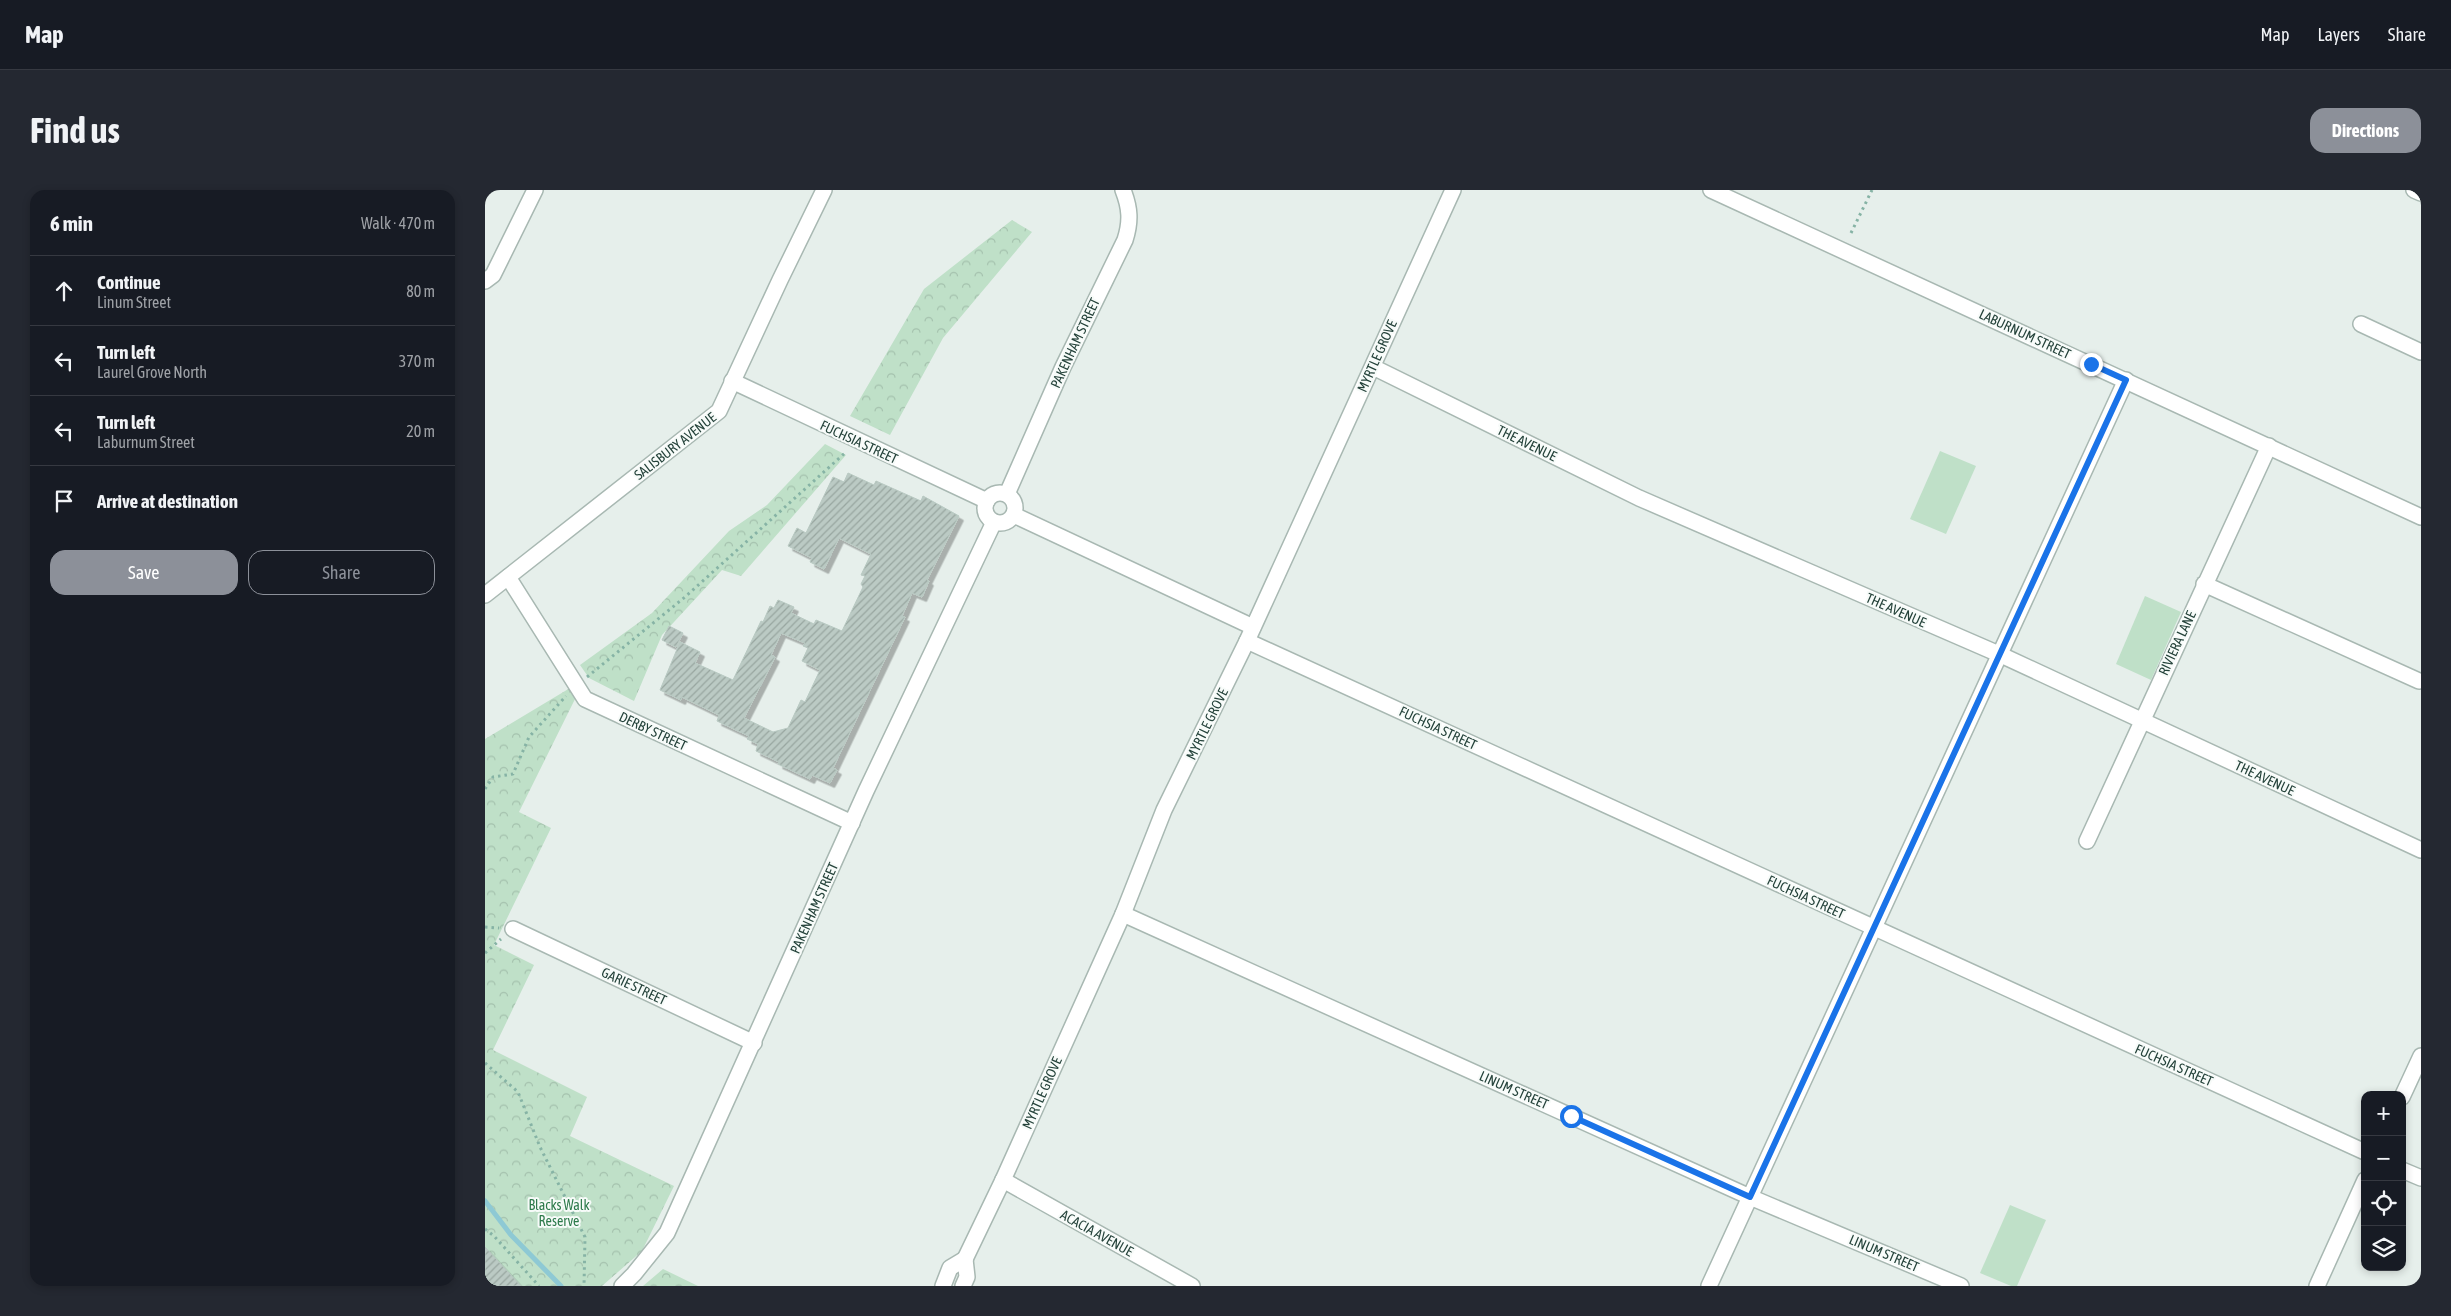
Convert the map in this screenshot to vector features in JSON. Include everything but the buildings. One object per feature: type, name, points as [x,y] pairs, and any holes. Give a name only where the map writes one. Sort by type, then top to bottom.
[{"type":"street","points":[[485,281],[493,274],[535,190]]},
{"type":"street","name":"SALISBURY AVENUE","points":[[485,595],[719,411],[825,190]]},
{"type":"street","name":"PAKENHAM STREET","points":[[1007,494],[1063,367],[1125,240],[1130,224],[1123,190]]},
{"type":"street","name":"MYRTLE GROVE","points":[[965,1259],[1003,1180],[1123,914],[1164,810],[1250,634],[1453,190]]},
{"type":"street","name":"LABURNUM STREET","points":[[1711,190],[2421,517]]},
{"type":"street","points":[[2414,190],[2421,193]]},
{"type":"street","points":[[2361,324],[2421,352]]},
{"type":"street","name":"THE AVENUE","points":[[1373,367],[1639,498],[2001,656],[2421,850]]},
{"type":"street","points":[[1709,1286],[1873,928],[2001,656],[2126,380]]},
{"type":"street","name":"FUCHSIA STREET","points":[[732,381],[855,441],[987,501]]},
{"type":"street","name":"RIVIERA LANE","points":[[2087,841],[2141,720],[2269,446]]},
{"type":"street","points":[[998,493],[1007,494],[1015,503],[1014,514],[1003,523],[994,522],[985,510],[987,501],[998,493]]},
{"type":"street","name":"FUCHSIA STREET","points":[[1014,514],[1250,634],[1873,928],[2361,1150]]},
{"type":"street","name":"PAKENHAM STREET","points":[[621,1286],[634,1274],[667,1233],[754,1043],[851,823],[994,522]]},
{"type":"street","name":"DERBY STREET","points":[[507,577],[585,699],[851,823]]},
{"type":"street","points":[[2204,584],[2419,681]]},
{"type":"street","name":"LINUM STREET","points":[[1123,914],[1750,1197],[1961,1286]]},
{"type":"street","name":"GARIE STREET","points":[[513,929],[754,1043]]},
{"type":"street","points":[[2405,1091],[2421,1056]]},
{"type":"street","points":[[2406,1172],[2421,1178]]},
{"type":"street","name":"ACACIA AVENUE","points":[[1003,1180],[1191,1286]]},
{"type":"street","points":[[2317,1286],[2365,1181]]},
{"type":"street","points":[[943,1286],[950,1268],[965,1259],[967,1277],[963,1286]]},
{"type":"path","points":[[1851,233],[1872,190]]},
{"type":"path","points":[[485,789],[493,777],[513,774],[529,738],[577,685],[685,597],[766,526],[840,459],[855,441]]},
{"type":"path","points":[[485,953],[513,929]]},
{"type":"path","points":[[485,1063],[518,1092],[540,1147],[585,1238],[584,1286]]},
{"type":"path","points":[[485,1229],[495,1236],[539,1286]]},
{"type":"green space","points":[[1012,220],[1032,232],[943,338],[890,435],[850,416],[924,289]]},
{"type":"green space","points":[[825,444],[846,455],[741,576],[722,570],[662,635],[634,701],[589,678],[580,665],[652,613],[729,531],[767,505]]},
{"type":"green space","points":[[1940,451],[1976,466],[1946,534],[1910,519]]},
{"type":"green space","points":[[2145,596],[2181,612],[2151,680],[2116,664]]},
{"type":"green space","name":"Blacks Walk Reserve","points":[[575,685],[579,691],[519,812],[551,828],[494,945],[534,965],[493,1050],[587,1097],[570,1136],[674,1186],[642,1251],[602,1286],[485,1286],[485,739]]},
{"type":"green space","points":[[2010,1205],[2046,1220],[2017,1286],[2011,1286],[1980,1273]]},
{"type":"green space","points":[[663,1269],[698,1286],[643,1286]]},
{"type":"waterway","points":[[485,1201],[511,1235],[561,1286]]},
{"type":"route","points":[[1571,1116],[1750,1197],[1873,928],[2001,656],[2126,380],[2091,364]]}]
